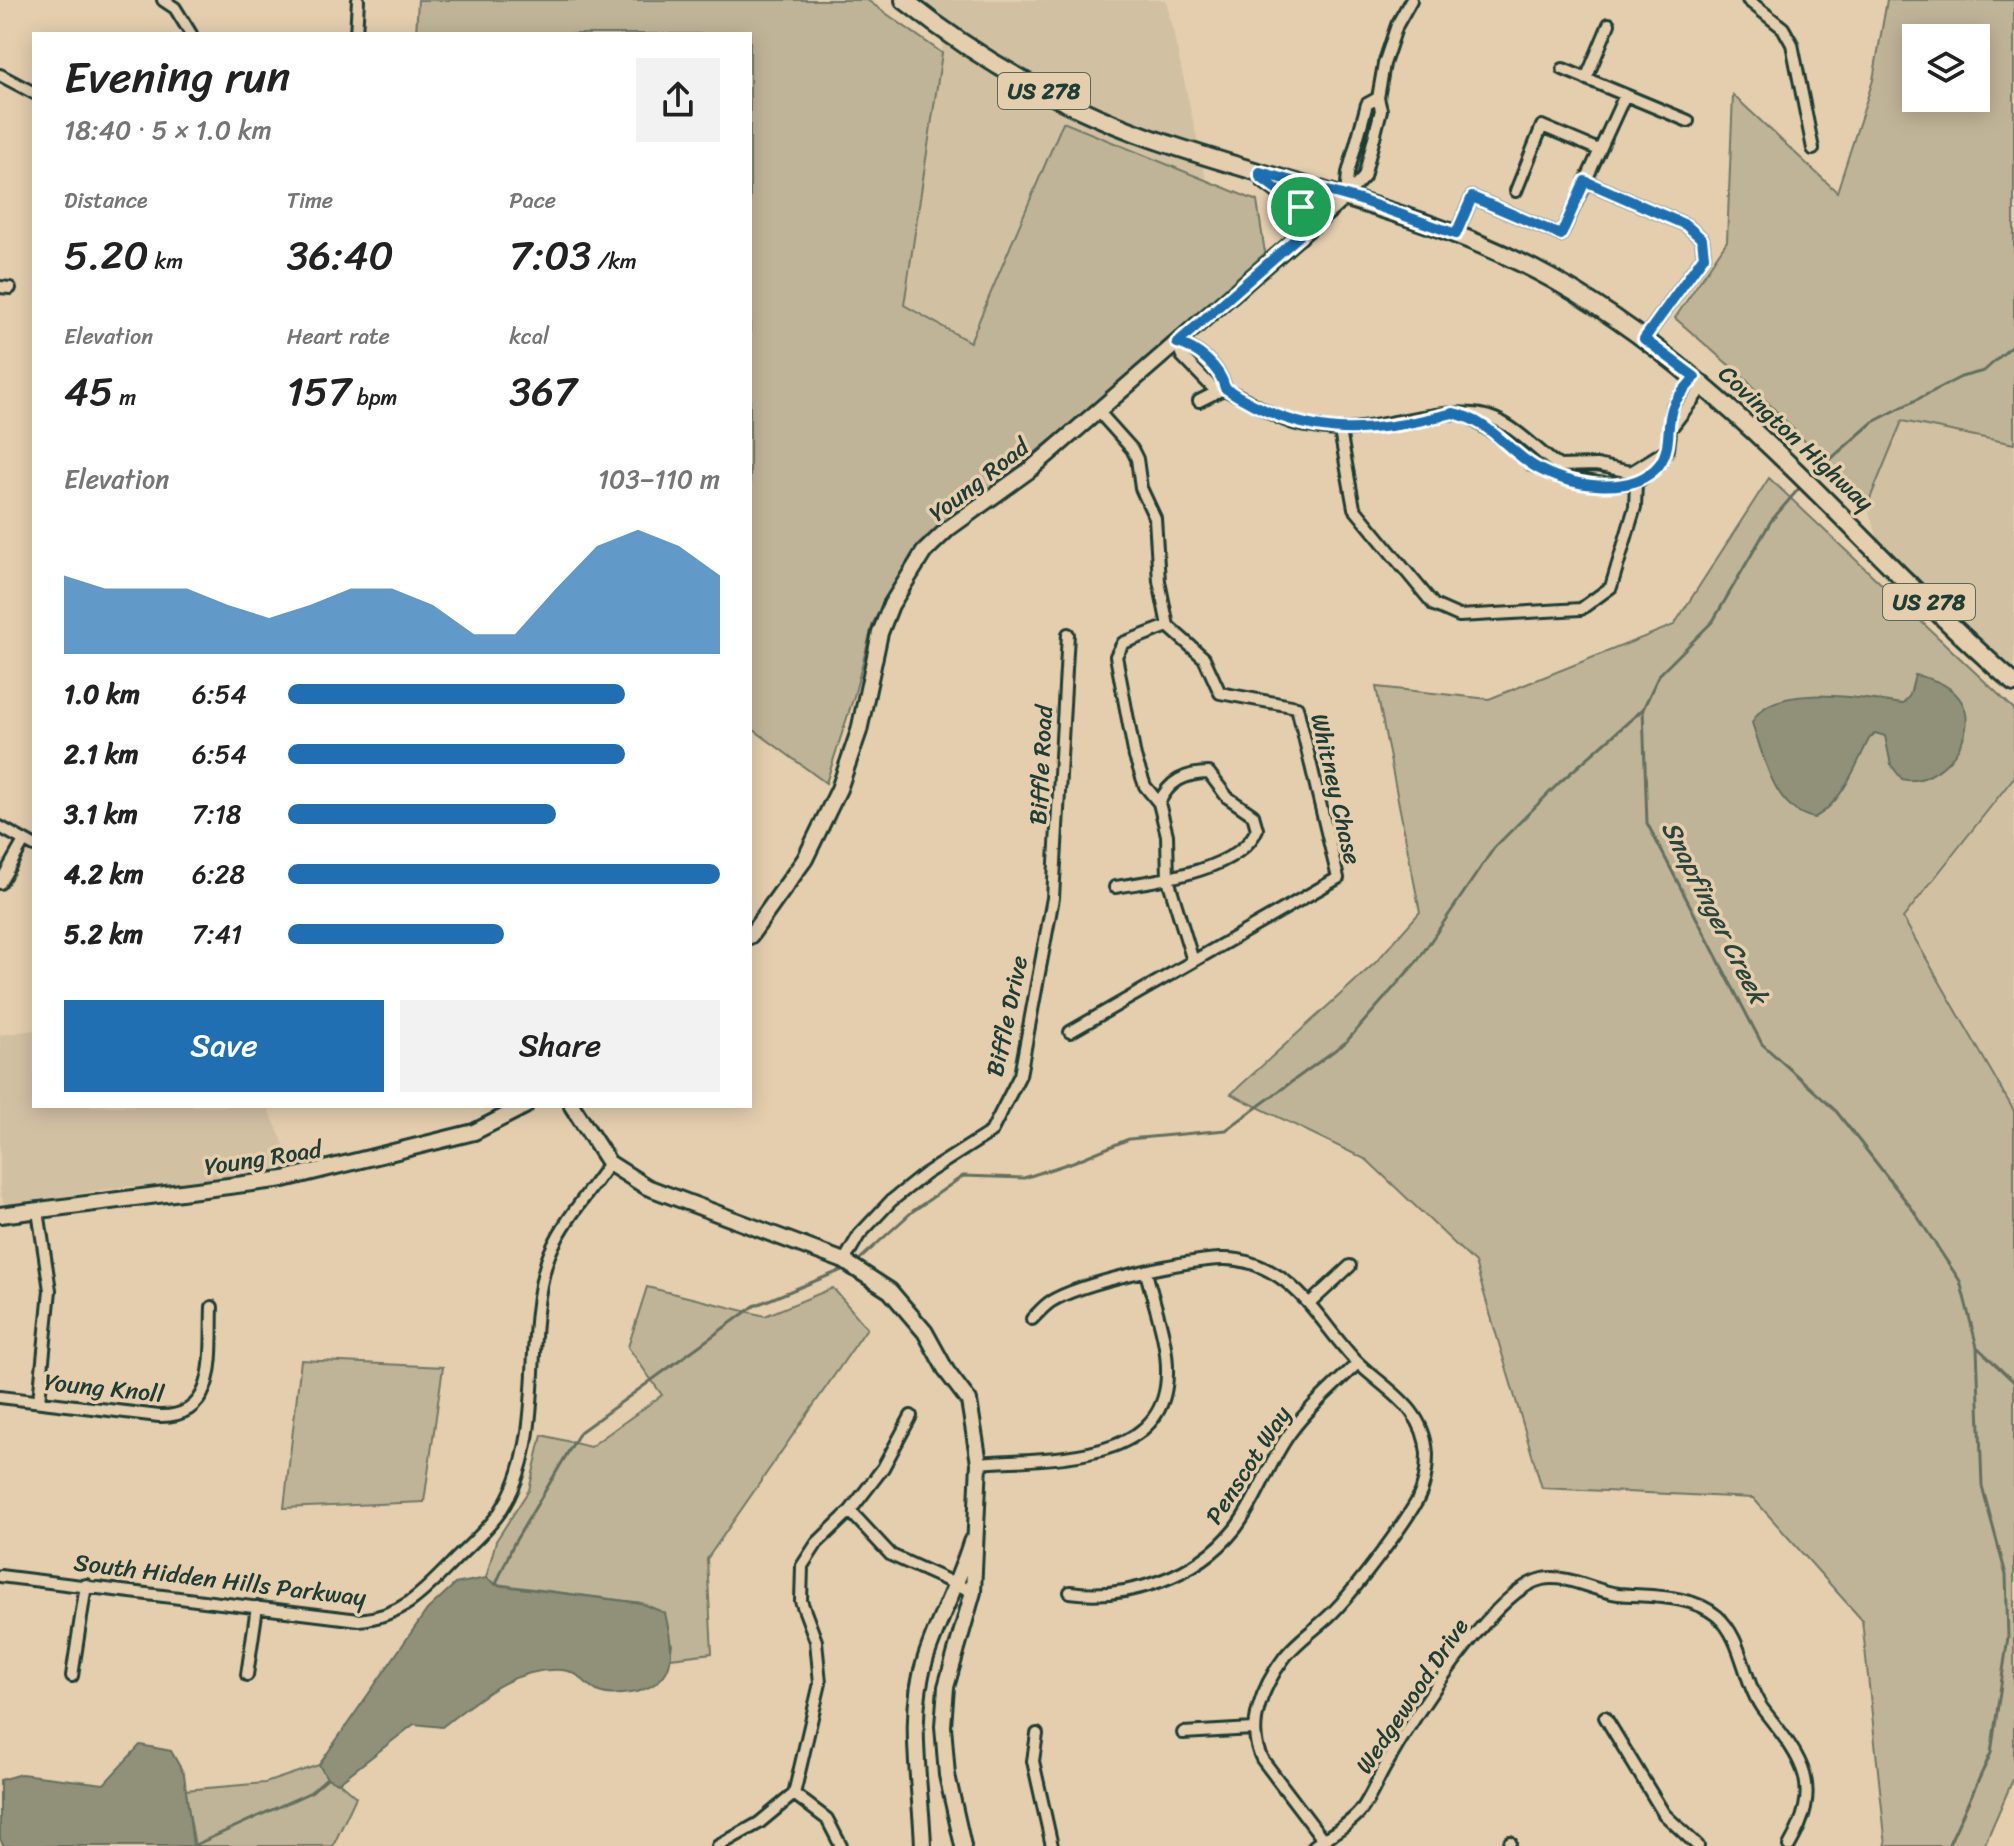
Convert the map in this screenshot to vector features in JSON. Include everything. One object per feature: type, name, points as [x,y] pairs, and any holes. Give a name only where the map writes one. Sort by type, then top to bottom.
[{"type":"main road","name":"Covington Highway","points":[[904,0],[965,47],[1036,88],[1155,139],[1346,196],[1456,234],[1554,280],[1644,339],[1700,381],[1773,445],[2014,683]]},
{"type":"main road","points":[[1260,172],[1260,177],[1301,207],[1299,236]]},
{"type":"street","points":[[163,0],[175,8],[190,32]]},
{"type":"street","points":[[356,32],[358,0]]},
{"type":"street","points":[[1346,196],[1364,177],[1381,110],[1378,98],[1397,25],[1411,0]]},
{"type":"street","points":[[1748,0],[1783,28],[1792,44],[1800,70],[1813,149]]},
{"type":"street","points":[[1586,79],[1609,24]]},
{"type":"street","points":[[1563,69],[1688,121]]},
{"type":"street","points":[[0,75],[32,92]]},
{"type":"street","points":[[1456,234],[1472,197],[1561,235],[1625,95]]},
{"type":"street","points":[[1346,196],[1348,173],[1367,104],[1378,98]]},
{"type":"street","points":[[1516,191],[1542,126],[1599,150]]},
{"type":"street","points":[[1585,181],[1686,225],[1702,239],[1704,256],[1644,339]]},
{"type":"street","name":"Young Road","points":[[752,933],[805,859],[839,789],[859,731],[880,633],[906,577],[949,528],[1031,469],[1346,196]]},
{"type":"street","points":[[1177,343],[1193,347],[1222,377],[1225,388]]},
{"type":"street","points":[[1177,343],[1182,356],[1213,388],[1225,388],[1258,410],[1285,421],[1340,431],[1453,413],[1496,420],[1524,436],[1559,466],[1596,465],[1631,472],[1668,449]]},
{"type":"street","points":[[1197,372],[1207,362]]},
{"type":"street","points":[[1468,416],[1509,443],[1532,465],[1559,477],[1604,484],[1636,483],[1658,465],[1668,449],[1673,406],[1700,381]]},
{"type":"street","points":[[1199,401],[1225,388]]},
{"type":"street","points":[[1098,411],[1137,459],[1141,488],[1155,518],[1159,581],[1168,626],[1123,643],[1116,656],[1135,757],[1145,786],[1159,803],[1167,835],[1168,879],[1193,961]]},
{"type":"street","points":[[1340,431],[1354,508],[1434,605],[1459,616],[1581,609],[1611,587],[1635,507],[1636,483],[1631,472]]},
{"type":"street","name":"Whitney Chase","points":[[1070,1032],[1338,878],[1297,707],[1220,693],[1204,658],[1168,626]]},
{"type":"street","name":"Biffle Road","points":[[1053,898],[1068,634]]},
{"type":"street","points":[[1115,887],[1168,879],[1211,865],[1251,843],[1257,829],[1253,815],[1227,797],[1209,773],[1193,773],[1179,779],[1166,787],[1159,803]]},
{"type":"street","points":[[0,827],[29,843],[0,883]]},
{"type":"street","name":"Biffle Drive","points":[[844,1261],[859,1235],[891,1201],[925,1174],[991,1132],[1000,1120],[1020,1075],[1053,898]]},
{"type":"street","name":"Young Road","points":[[0,1215],[296,1177],[474,1132],[521,1108]]},
{"type":"street","points":[[573,1108],[609,1163],[647,1187],[844,1261],[890,1291],[925,1332],[947,1372],[969,1401],[979,1463],[979,1515],[973,1592],[946,1687],[943,1726],[947,1775],[963,1846]]},
{"type":"street","name":"South Hidden Hills Parkway","points":[[0,1576],[359,1620],[403,1609],[495,1519],[516,1481],[526,1437],[541,1291],[547,1261],[557,1238],[609,1163]]},
{"type":"street","points":[[38,1211],[50,1290],[39,1401]]},
{"type":"street","points":[[1032,1319],[1051,1302],[1146,1272],[1222,1259],[1249,1262],[1279,1277],[1309,1304],[1358,1363],[1399,1394],[1417,1419],[1427,1456],[1423,1487],[1417,1501],[1337,1608],[1284,1658],[1266,1692],[1253,1729],[1254,1745],[1262,1759],[1322,1844]]},
{"type":"street","points":[[1309,1304],[1350,1266]]},
{"type":"street","points":[[979,1463],[1107,1450],[1145,1428],[1160,1407],[1167,1375],[1162,1337],[1146,1272]]},
{"type":"street","name":"Young Knoll","points":[[0,1397],[176,1417],[191,1410],[206,1389],[212,1307]]},
{"type":"street","name":"Penscot Way","points":[[1070,1592],[1105,1593],[1140,1586],[1169,1578],[1201,1561],[1234,1530],[1288,1435],[1305,1414],[1358,1363]]},
{"type":"street","points":[[718,1846],[759,1823],[794,1794],[820,1683],[816,1641],[801,1601],[802,1566],[817,1543],[850,1511],[883,1468],[911,1416]]},
{"type":"street","points":[[850,1511],[891,1555],[973,1592]]},
{"type":"street","points":[[923,1846],[916,1721],[926,1658],[958,1586],[979,1515]]},
{"type":"street","name":"Wedgewood Drive","points":[[1322,1844],[1360,1812],[1386,1764],[1473,1638],[1520,1588],[1543,1579],[1583,1583],[1607,1593],[1691,1601],[1718,1617],[1743,1660],[1759,1705],[1804,1768],[1808,1798],[1803,1821],[1789,1846]]},
{"type":"street","points":[[72,1676],[86,1585]]},
{"type":"street","points":[[247,1675],[257,1607]]},
{"type":"street","points":[[1605,1717],[1664,1814],[1698,1846]]},
{"type":"street","points":[[1183,1733],[1253,1729]]},
{"type":"street","points":[[1037,1734],[1033,1761],[1052,1846]]},
{"type":"street","points":[[794,1794],[827,1819],[841,1846]]},
{"type":"shaded area","points":[[418,0],[867,0],[942,53],[904,305],[970,342],[1063,122],[1257,201],[1265,253],[1079,417],[914,550],[873,623],[826,783],[752,728],[752,32],[416,32]]},
{"type":"shaded area","points":[[914,0],[1166,0],[1207,183],[1063,123],[971,343],[904,305],[945,29]]},
{"type":"shaded area","points":[[1887,0],[2014,0],[2014,444],[1902,421],[1867,506],[1746,380],[1675,318],[1727,241],[1733,95],[1837,192],[1873,80]]},
{"type":"shaded area","points":[[1902,421],[2014,444],[2014,675],[1883,554],[1867,506]]},
{"type":"shaded area","points":[[1769,478],[2014,709],[2014,777],[1903,918],[2014,1111],[2014,1777],[1984,1846],[1886,1846],[1862,1620],[1753,1498],[1542,1488],[1475,1263],[1367,1160],[1231,1094],[1376,962],[1420,912],[1376,687],[1489,699],[1674,625]]},
{"type":"shaded area","points":[[1915,675],[1945,685],[1961,701],[1967,720],[1963,739],[1952,757],[1937,771],[1920,779],[1902,779],[1891,765],[1885,736],[1875,733],[1840,793],[1824,811],[1814,818],[1800,813],[1789,804],[1772,781],[1752,723],[1762,710],[1778,701],[1820,696],[1903,704],[1910,695]]},
{"type":"shaded area","points":[[2014,777],[2014,1111],[1903,918]]},
{"type":"shaded area","points":[[32,1030],[32,1108],[268,1108],[295,1169],[182,1193],[129,1186],[4,1205],[0,1190],[0,1035]]},
{"type":"shaded area","points":[[647,1287],[765,1316],[833,1288],[867,1328],[707,1559],[712,1653],[670,1658],[672,1644],[641,1603],[496,1584],[486,1578],[496,1541],[529,1490],[542,1435],[590,1447],[662,1395],[628,1347]]},
{"type":"shaded area","points":[[301,1360],[443,1367],[424,1502],[284,1508]]},
{"type":"shaded area","points":[[486,1578],[496,1585],[641,1603],[665,1613],[671,1651],[667,1671],[650,1687],[618,1694],[599,1692],[578,1676],[562,1670],[544,1670],[512,1679],[442,1727],[414,1724],[338,1783],[327,1778],[319,1765],[427,1610],[455,1584]]},
{"type":"shaded area","points":[[140,1745],[171,1751],[184,1774],[193,1846],[4,1846],[0,1839],[0,1780],[21,1774],[104,1784]]},
{"type":"shaded area","points":[[319,1765],[356,1797],[333,1846],[195,1846],[185,1790],[265,1783]]},
{"type":"waterway","name":"Snapfinger Creek","points":[[1809,478],[1873,422],[1961,377],[1984,371],[2014,344]]},
{"type":"waterway","name":"Snapfinger Creek","points":[[1801,486],[1771,521],[1713,621],[1659,675],[1643,709],[1647,823],[1762,1044],[1836,1111],[1913,1210],[1960,1281],[1977,1347],[2014,1382]]},
{"type":"waterway","points":[[859,1260],[913,1211],[963,1176],[1024,1178],[1129,1139],[1226,1130],[1346,1042],[1418,960],[1494,848],[1559,783],[1642,710]]},
{"type":"waterway","points":[[496,1584],[513,1545],[580,1432],[754,1306],[842,1270]]},
{"type":"waterway","points":[[1948,1846],[1991,1753],[2008,1637],[2006,1575],[1982,1486],[1977,1347]]},
{"type":"waterway","points":[[193,1846],[311,1792],[327,1778]]},
{"type":"route","points":[[1260,172],[1360,200],[1456,234],[1472,197],[1561,235],[1585,181],[1686,225],[1702,239],[1704,256],[1644,339],[1695,377],[1673,406],[1668,449],[1658,465],[1636,483],[1604,484],[1559,477],[1532,465],[1509,443],[1468,416],[1453,413],[1340,431],[1285,421],[1258,410],[1225,388],[1222,377],[1193,347],[1177,343],[1299,236],[1302,228],[1301,207],[1260,177],[1260,172]]}]
